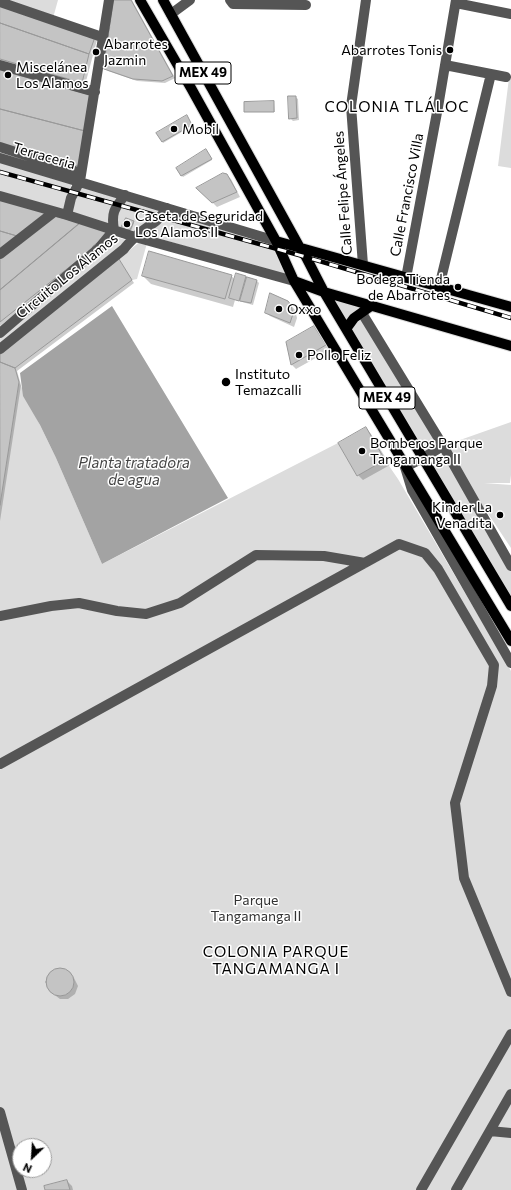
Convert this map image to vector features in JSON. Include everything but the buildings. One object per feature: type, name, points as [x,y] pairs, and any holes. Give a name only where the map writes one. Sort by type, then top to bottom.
[{"type":"main road","name":"MEX 49","points":[[140,0],[276,241],[294,281],[405,467],[485,609],[511,642]]},
{"type":"main road","name":"MEX 49","points":[[163,0],[324,292],[511,606]]},
{"type":"main road","points":[[276,241],[511,307]]},
{"type":"main road","points":[[294,281],[324,292],[511,346]]},
{"type":"main road","points":[[346,329],[354,318],[372,306]]},
{"type":"street","points":[[67,215],[71,198],[81,177],[109,0]]},
{"type":"street","points":[[171,14],[190,0]]},
{"type":"street","points":[[230,0],[233,4],[306,4]]},
{"type":"street","name":"Calle Felipe Ángeles","points":[[363,265],[351,106],[366,0]]},
{"type":"street","points":[[456,1],[511,14]]},
{"type":"street","name":"Calle Francisco Villa","points":[[406,278],[456,1]]},
{"type":"street","points":[[0,2],[102,37]]},
{"type":"street","points":[[0,65],[95,92]]},
{"type":"street","points":[[445,65],[506,77]]},
{"type":"street","points":[[438,287],[491,74]]},
{"type":"street","points":[[0,147],[125,195],[276,241]]},
{"type":"street","name":"Terraceria","points":[[0,158],[81,177]]},
{"type":"street","name":"Circuito Los Álamos","points":[[0,332],[99,248],[114,230],[112,218],[113,210],[125,195]]},
{"type":"street","points":[[0,196],[67,215],[135,237],[294,281]]},
{"type":"street","name":"Circuito Los Álamos","points":[[0,349],[124,249],[135,237],[162,217],[167,208]]},
{"type":"street","points":[[0,254],[54,212]]},
{"type":"street","points":[[362,313],[443,446],[511,566]]},
{"type":"street","points":[[405,467],[443,446]]},
{"type":"street","points":[[0,764],[400,544],[425,553],[438,569],[494,665],[492,686],[455,803],[464,878],[511,992]]},
{"type":"street","points":[[0,616],[51,606],[79,603],[117,611],[146,614],[180,603],[256,555],[324,556],[365,563]]},
{"type":"street","points":[[485,609],[511,663]]},
{"type":"street","points":[[421,1190],[511,1034]]},
{"type":"street","points":[[456,1190],[511,1094]]},
{"type":"street","points":[[0,1112],[22,1190]]},
{"type":"street","points":[[490,1131],[511,1133]]},
{"type":"green space","points":[[0,0],[58,0],[53,18]]},
{"type":"green space","points":[[509,78],[511,79],[511,168],[498,166]]},
{"type":"green space","points":[[0,149],[76,171],[63,210],[0,192]]},
{"type":"green space","points":[[80,182],[163,208],[140,233],[130,230],[133,221],[126,218],[121,228],[68,213]]},
{"type":"green space","points":[[169,210],[271,243],[285,275],[147,235],[164,219]]},
{"type":"green space","points":[[119,238],[131,241],[0,349],[0,336]]},
{"type":"green space","points":[[142,240],[147,243],[137,279],[132,280],[119,259]]},
{"type":"green space","points":[[334,299],[363,308],[345,322],[334,303]]},
{"type":"green space","points":[[364,316],[442,444],[426,452],[350,326]]},
{"type":"green space","name":"Parque Tangamanga II","points":[[19,382],[56,458],[102,564],[338,443],[357,476],[385,460],[398,479],[511,671],[511,1190],[0,1190],[0,505]]},
{"type":"green space","name":"Kinder La Venadita","points":[[511,422],[510,483],[484,483],[511,485],[511,548],[443,446]]},
{"type":"green space","points":[[442,454],[511,568],[511,599],[427,465]]},
{"type":"water","name":"Planta tratadora de agua","points":[[112,306],[228,498],[102,564],[56,458],[40,425],[23,396],[20,373]]},
{"type":"railway","points":[[0,172],[306,257],[511,318]]},
{"type":"place","name":"Abarrotes Tonis","points":[[450,50]]},
{"type":"place","name":"Abarrotes Jazmin","points":[[96,52]]},
{"type":"place","name":"Miscelánea Los Alamos","points":[[8,75]]},
{"type":"place","name":"Mobil","points":[[174,129]]},
{"type":"place","name":"Caseta de Seguridad Los Alamos II","points":[[127,224]]},
{"type":"place","name":"Bodega Tienda de Abarrotes","points":[[458,287]]},
{"type":"place","name":"Oxxo","points":[[279,309]]},
{"type":"place","name":"Pollo Feliz","points":[[299,355]]},
{"type":"place","name":"Instituto Temazcalli","points":[[226,382]]},
{"type":"place","name":"Bomberos Parque Tangamanga II","points":[[362,451]]},
{"type":"place","name":"Kinder La Venadita","points":[[500,515]]},
{"type":"district","name":"COLONIA TLÁLOC","points":[[397,107]]},
{"type":"district","name":"COLONIA PARQUE TANGAMANGA I","points":[[276,960]]}]
